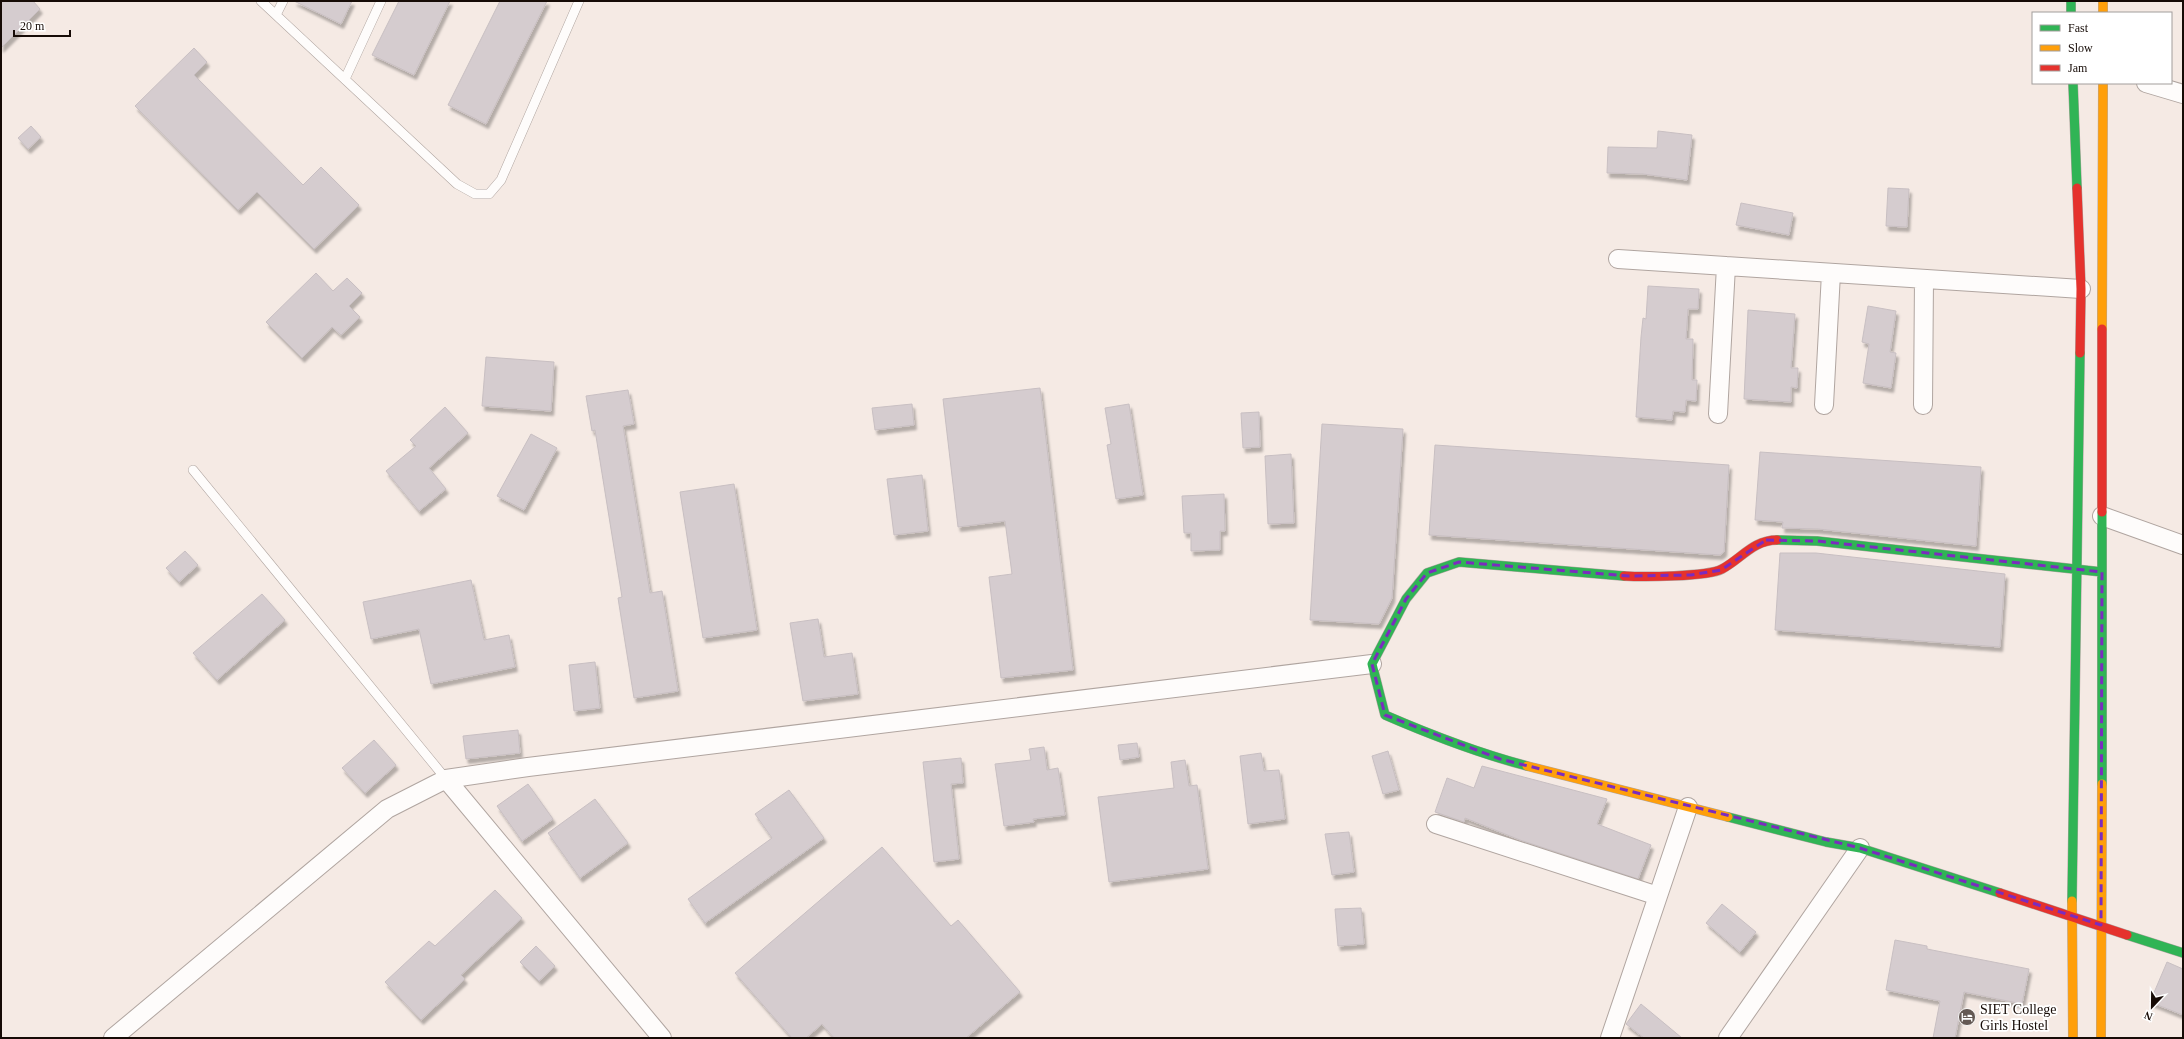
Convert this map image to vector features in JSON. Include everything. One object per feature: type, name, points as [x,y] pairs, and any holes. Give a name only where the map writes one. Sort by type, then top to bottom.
[{"type":"main road","points":[[2071,1],[2071,12]]},
{"type":"main road","points":[[2103,1],[2103,12]]},
{"type":"main road","points":[[2073,84],[2081,289],[2072,832],[2073,1038]]},
{"type":"main road","points":[[2101,1038],[2103,84]]},
{"type":"main road","points":[[2102,572],[1810,540],[1766,540],[1746,551],[1722,570],[1691,575],[1629,576],[1459,562],[1428,573],[1406,599],[1372,664],[1376,685],[1385,715],[1419,730],[1500,759],[1826,842],[1860,848],[2073,918],[2101,925],[2183,953]]},
{"type":"street","points":[[2149,84],[2183,94]]},
{"type":"street","points":[[1618,259],[2081,289]]},
{"type":"street","points":[[1718,414],[1726,266]]},
{"type":"street","points":[[1824,405],[1831,273]]},
{"type":"street","points":[[1923,405],[1924,279]]},
{"type":"street","points":[[2102,516],[2183,544]]},
{"type":"street","points":[[113,1038],[387,809],[446,779],[544,765],[1372,664]]},
{"type":"street","points":[[446,779],[662,1038]]},
{"type":"street","points":[[1610,1038],[1688,806]]},
{"type":"street","points":[[1436,824],[1658,896]]},
{"type":"street","points":[[1728,1038],[1860,848]]},
{"type":"lane","points":[[261,1],[458,184],[475,194],[489,194],[501,180],[579,1]]},
{"type":"lane","points":[[276,16],[283,1]]},
{"type":"lane","points":[[345,79],[381,1]]},
{"type":"lane","points":[[193,470],[446,779]]},
{"type":"highlighted area","points":[[1766,540],[1817,541],[2102,572],[2101,925],[1860,848],[1500,759],[1385,715],[1372,664],[1406,599],[1427,573],[1459,562],[1629,576],[1691,575],[1721,570]]},
{"type":"building","points":[[1,1],[33,1],[40,9],[1,48]]},
{"type":"building","points":[[294,1],[352,1],[341,24]]},
{"type":"building","points":[[399,1],[450,1],[414,75],[372,55]]},
{"type":"building","points":[[500,1],[547,1],[486,124],[448,105]]},
{"type":"building","points":[[194,48],[207,62],[194,75],[303,185],[321,167],[359,205],[314,249],[257,192],[238,210],[135,106]]},
{"type":"building","points":[[31,126],[41,137],[28,149],[18,138]]},
{"type":"building","points":[[1658,131],[1692,135],[1687,180],[1643,174],[1607,173],[1608,147],[1657,148]]},
{"type":"building","points":[[1888,188],[1909,189],[1907,227],[1886,226]]},
{"type":"building","points":[[1741,203],[1793,213],[1789,235],[1736,225]]},
{"type":"building","points":[[316,273],[333,291],[347,278],[362,293],[349,306],[360,317],[341,335],[332,327],[302,358],[266,322]]},
{"type":"building","points":[[1648,286],[1699,289],[1698,309],[1688,309],[1686,339],[1693,339],[1692,380],[1697,380],[1696,401],[1686,400],[1685,412],[1673,411],[1672,420],[1636,417],[1641,337],[1643,318],[1646,319]]},
{"type":"building","points":[[1868,306],[1896,311],[1890,352],[1896,353],[1891,388],[1863,383],[1869,344],[1862,342]]},
{"type":"building","points":[[1748,310],[1795,314],[1791,368],[1798,368],[1797,388],[1791,387],[1791,402],[1744,399]]},
{"type":"building","points":[[486,357],[554,362],[551,411],[482,406]]},
{"type":"building","points":[[1040,388],[1073,670],[1001,678],[989,577],[1012,574],[1005,521],[958,527],[943,399]]},
{"type":"building","points":[[628,390],[634,424],[623,426],[650,593],[662,591],[678,691],[634,698],[618,598],[622,597],[595,430],[592,431],[586,396]]},
{"type":"building","points":[[912,404],[914,425],[875,430],[872,408]]},
{"type":"building","points":[[1129,404],[1143,495],[1116,499],[1107,445],[1111,444],[1105,408]]},
{"type":"building","points":[[445,407],[468,433],[429,468],[446,489],[419,511],[386,471],[416,446],[410,440]]},
{"type":"building","points":[[1259,412],[1260,447],[1243,448],[1241,413]]},
{"type":"building","points":[[1322,424],[1403,429],[1392,598],[1379,624],[1310,620]]},
{"type":"building","points":[[531,434],[557,448],[524,510],[497,496]]},
{"type":"building","points":[[1435,445],[1729,465],[1724,552],[1720,555],[1429,535]]},
{"type":"building","points":[[1760,452],[1981,467],[1976,546],[1818,529],[1782,528],[1783,522],[1755,520]]},
{"type":"building","points":[[1291,454],[1294,523],[1268,524],[1265,456]]},
{"type":"building","points":[[922,475],[928,531],[894,535],[887,479]]},
{"type":"building","points":[[734,484],[757,630],[703,638],[680,492]]},
{"type":"building","points":[[1224,494],[1225,531],[1220,531],[1220,550],[1191,551],[1191,533],[1184,533],[1182,496]]},
{"type":"building","points":[[185,551],[198,565],[179,582],[166,568]]},
{"type":"building","points":[[1780,553],[1816,553],[2005,574],[2000,647],[1775,630]]},
{"type":"building","points":[[471,580],[484,640],[509,635],[515,667],[431,684],[419,629],[371,639],[363,602]]},
{"type":"building","points":[[262,594],[285,620],[217,680],[193,653]]},
{"type":"building","points":[[818,619],[824,657],[852,653],[858,694],[803,701],[790,623]]},
{"type":"building","points":[[595,662],[600,708],[574,711],[569,665]]},
{"type":"building","points":[[518,730],[520,753],[466,759],[463,736]]},
{"type":"building","points":[[374,740],[396,765],[365,793],[342,768]]},
{"type":"building","points":[[1137,743],[1139,757],[1120,760],[1118,745]]},
{"type":"building","points":[[1044,747],[1047,770],[1058,768],[1065,815],[1033,819],[1034,822],[1004,826],[995,764],[1031,760],[1029,749]]},
{"type":"building","points":[[1388,751],[1399,790],[1383,794],[1372,756]]},
{"type":"building","points":[[1261,753],[1264,771],[1279,770],[1285,819],[1248,824],[1240,756]]},
{"type":"building","points":[[961,758],[963,783],[951,784],[959,859],[934,862],[923,762]]},
{"type":"building","points":[[1185,760],[1189,786],[1197,785],[1208,869],[1109,882],[1098,797],[1174,788],[1171,762]]},
{"type":"building","points":[[1482,766],[1607,799],[1597,824],[1651,845],[1638,879],[1520,840],[1465,818],[1464,822],[1435,812],[1447,778],[1474,788]]},
{"type":"building","points":[[528,784],[553,819],[522,841],[497,806]]},
{"type":"building","points":[[789,790],[824,838],[705,923],[688,899],[772,838],[755,814]]},
{"type":"building","points":[[595,799],[628,843],[580,878],[548,833]]},
{"type":"building","points":[[1349,832],[1354,872],[1332,875],[1325,834]]},
{"type":"building","points":[[882,847],[951,926],[958,920],[1020,992],[966,1038],[834,1038],[822,1024],[806,1038],[792,1038],[735,973]]},
{"type":"building","points":[[495,890],[522,918],[461,975],[465,979],[421,1020],[385,982],[429,941],[435,946]]},
{"type":"building","points":[[1722,904],[1756,932],[1740,952],[1706,923]]},
{"type":"building","points":[[1361,908],[1364,944],[1338,946],[1335,909]]},
{"type":"building","points":[[1895,940],[1927,946],[1927,949],[2029,969],[2022,1004],[1964,992],[1955,1038],[1933,1038],[1940,1001],[1886,990]]},
{"type":"building","points":[[536,946],[555,966],[539,981],[520,962]]},
{"type":"building","points":[[2167,962],[2183,969],[2183,1015],[2150,1002]]},
{"type":"building","points":[[1641,1004],[1682,1038],[1644,1038],[1626,1024]]},
{"type":"traffic: fast","points":[[2071,1],[2071,12]]},
{"type":"traffic: fast","points":[[2073,84],[2077,188]]},
{"type":"traffic: fast","points":[[2072,901],[2080,353]]},
{"type":"traffic: fast","points":[[2102,512],[2102,784]]},
{"type":"traffic: fast","points":[[1777,540],[1817,541],[2102,572]]},
{"type":"traffic: fast","points":[[1527,766],[1455,743],[1385,715],[1372,664],[1406,599],[1427,573],[1459,562],[1624,576]]},
{"type":"traffic: fast","points":[[1728,817],[1826,842],[1860,848],[2000,893]]},
{"type":"traffic: fast","points":[[2127,935],[2183,953]]},
{"type":"traffic: slow","points":[[2103,1],[2103,12]]},
{"type":"traffic: slow","points":[[2102,329],[2103,84]]},
{"type":"traffic: slow","points":[[1527,766],[1728,817]]},
{"type":"traffic: slow","points":[[2101,1038],[2102,784]]},
{"type":"traffic: slow","points":[[2072,901],[2073,1038]]},
{"type":"traffic: jam","points":[[2077,188],[2081,289],[2080,353]]},
{"type":"traffic: jam","points":[[2102,329],[2102,512]]},
{"type":"traffic: jam","points":[[1624,576],[1674,576],[1714,572],[1729,565],[1761,543],[1777,540]]},
{"type":"traffic: jam","points":[[2000,893],[2127,935]]},
{"type":"place","name":"SIET College Girls Hostel","points":[[1967,1017]]}]
